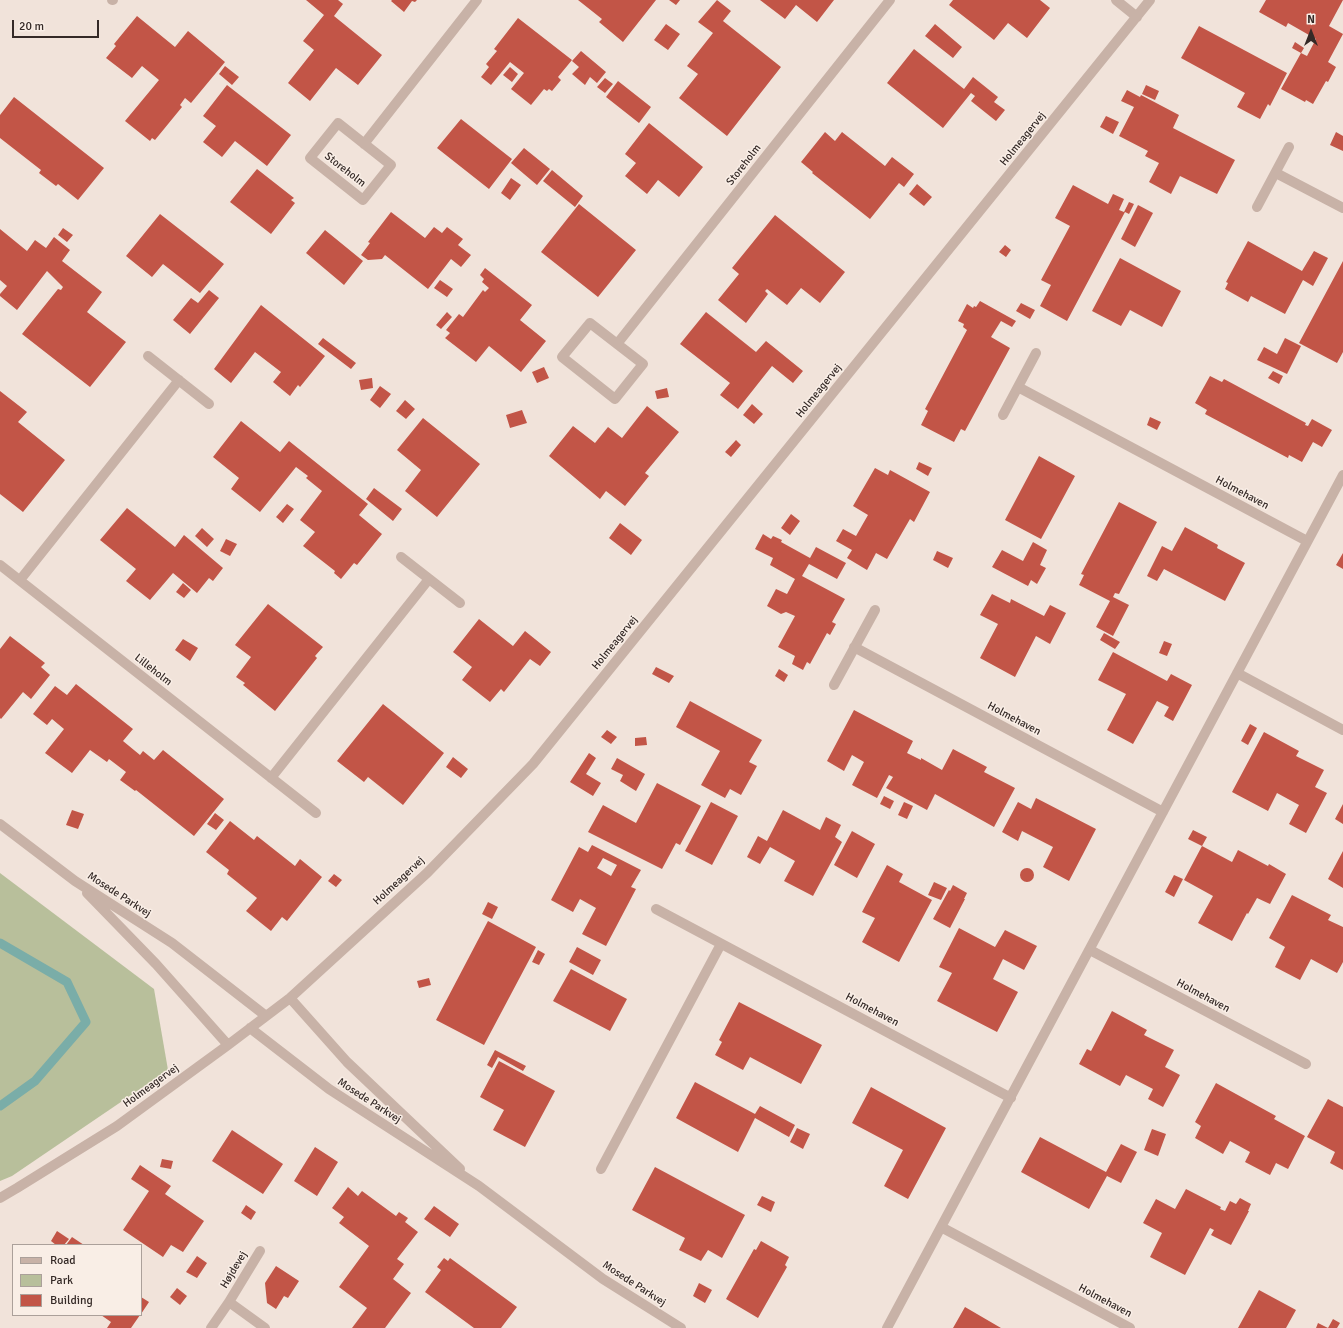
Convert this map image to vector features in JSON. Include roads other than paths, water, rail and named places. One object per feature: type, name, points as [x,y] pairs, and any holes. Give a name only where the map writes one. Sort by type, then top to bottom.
[{"type":"street","points":[[364,144],[477,0]]},
{"type":"street","name":"Storeholm","points":[[617,344],[890,0]]},
{"type":"street","points":[[1116,0],[1137,17]]},
{"type":"street","name":"Holmeagervej","points":[[0,1198],[117,1126],[290,998],[427,873],[533,764],[1150,0]]},
{"type":"street","name":"Storeholm","points":[[338,123],[364,144],[391,165],[363,200],[310,158],[338,123]]},
{"type":"street","points":[[1257,207],[1289,147]]},
{"type":"street","points":[[1276,173],[1343,208]]},
{"type":"street","points":[[590,323],[617,344],[643,364],[615,399],[562,357],[590,323]]},
{"type":"street","points":[[1003,416],[1036,353]]},
{"type":"street","points":[[148,356],[209,404]]},
{"type":"street","points":[[20,580],[179,380]]},
{"type":"street","name":"Holmehaven","points":[[1018,387],[1308,542]]},
{"type":"street","points":[[887,1328],[1343,475]]},
{"type":"street","points":[[401,556],[460,603]]},
{"type":"street","name":"Lilleholm","points":[[0,565],[316,813]]},
{"type":"street","points":[[271,778],[429,579]]},
{"type":"street","points":[[834,685],[874,610]]},
{"type":"street","name":"Holmehaven","points":[[854,648],[1163,812]]},
{"type":"street","points":[[1237,673],[1343,730]]},
{"type":"street","name":"Mosede Parkvej","points":[[0,824],[75,880],[172,943],[266,1016]]},
{"type":"street","name":"Mosede Parkvej","points":[[75,880],[156,964],[228,1045]]},
{"type":"street","name":"Holmehaven","points":[[656,909],[1011,1098]]},
{"type":"street","points":[[601,1170],[721,944]]},
{"type":"street","name":"Holmehaven","points":[[1090,950],[1306,1064]]},
{"type":"street","name":"Mosede Parkvej","points":[[290,998],[347,1062],[479,1186]]},
{"type":"street","name":"Mosede Parkvej","points":[[250,1028],[329,1089],[479,1186],[603,1279],[681,1328]]},
{"type":"street","name":"Holmehaven","points":[[942,1227],[1130,1328]]},
{"type":"street","name":"Højdevej","points":[[211,1328],[229,1302],[260,1251]]},
{"type":"street","name":"Højdevej","points":[[229,1302],[265,1328]]},
{"type":"waterway","points":[[0,943],[67,982],[86,1022],[35,1081],[0,1106]]}]
